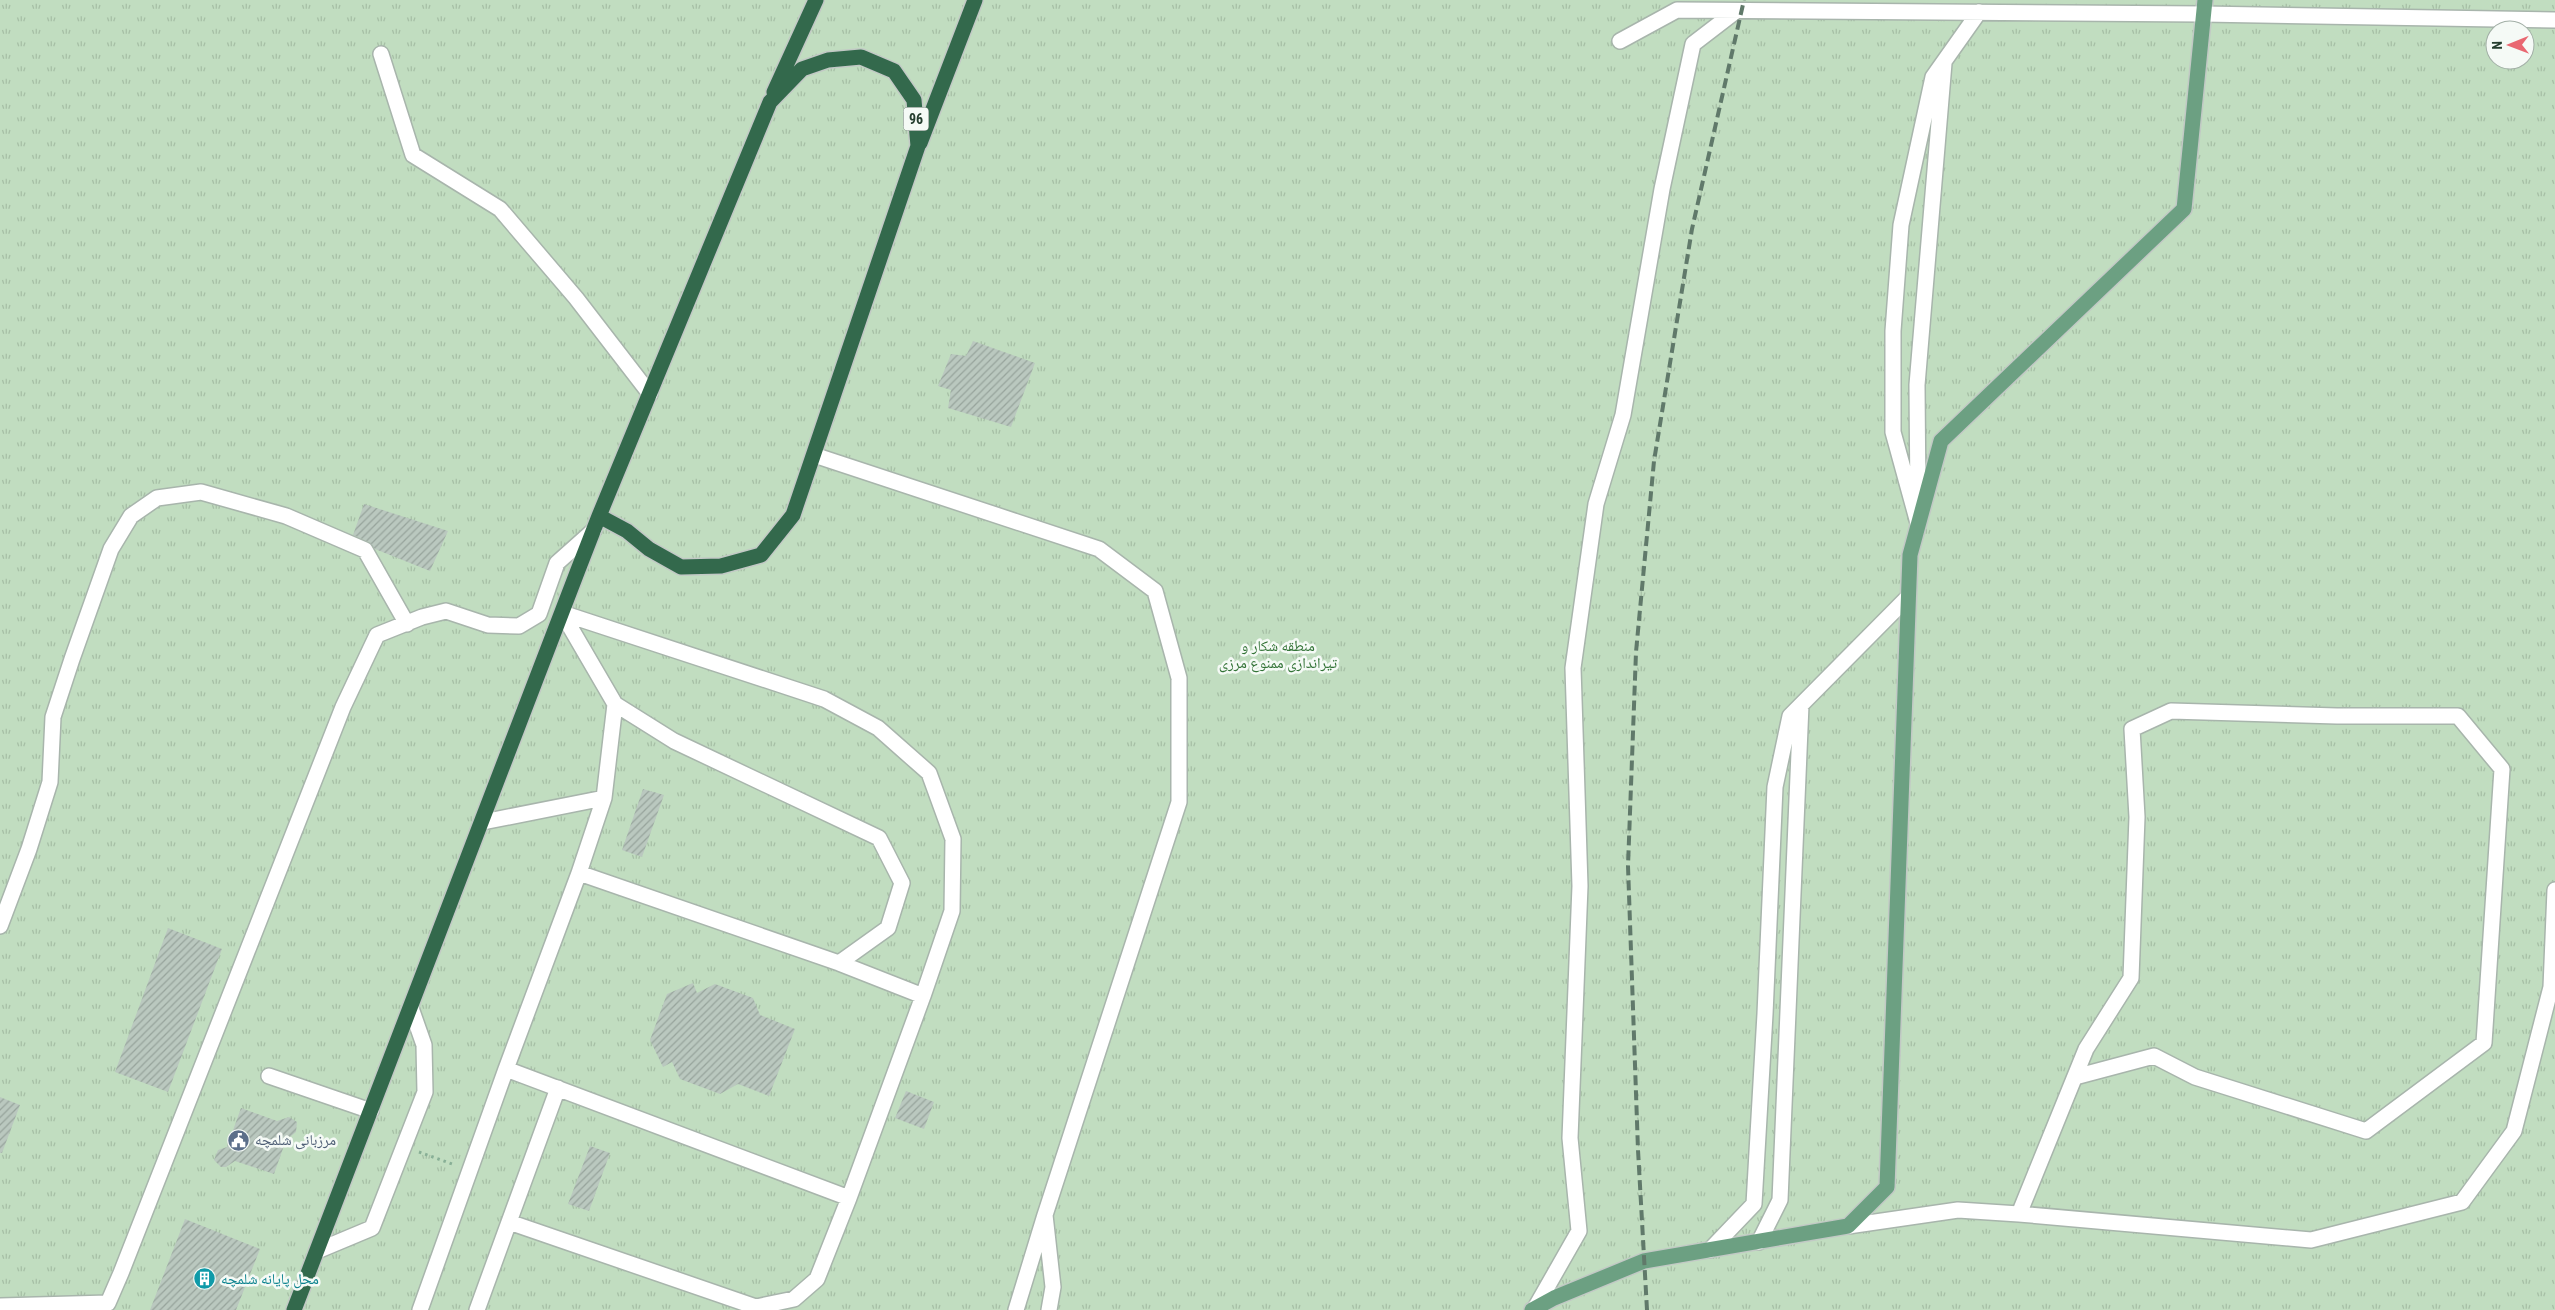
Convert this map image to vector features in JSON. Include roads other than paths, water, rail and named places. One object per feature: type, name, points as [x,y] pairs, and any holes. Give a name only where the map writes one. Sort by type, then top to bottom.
[{"type":"highway","name":"96","points":[[816,0],[770,102],[597,523],[627,531],[649,549],[682,567],[721,566],[761,555],[793,515],[918,146],[975,0]]},
{"type":"highway","name":"96","points":[[770,102],[802,69],[828,60],[861,57],[894,71],[914,100],[918,146]]},
{"type":"highway","points":[[294,1310],[597,523]]},
{"type":"main road","points":[[1534,1310],[1644,1261],[1848,1226],[1887,1186],[1908,597],[1910,556],[1918,523],[1941,441],[2184,209],[2204,7]]},
{"type":"lane","points":[[1620,41],[1678,10],[1979,12],[2204,7],[2555,20]]},
{"type":"lane","points":[[1534,1310],[1579,1231],[1570,1138],[1580,886],[1573,668],[1596,504],[1623,415],[1662,189],[1693,44],[1736,11]]},
{"type":"lane","points":[[1918,523],[1893,432],[1893,331],[1901,225],[1933,77],[1979,12]]},
{"type":"lane","points":[[382,54],[413,155],[500,209],[576,298],[650,394]]},
{"type":"lane","points":[[1918,523],[1917,385],[1944,61]]},
{"type":"lane","points":[[814,455],[1099,549],[1154,591],[1180,678],[1179,802],[1016,1310]]},
{"type":"lane","points":[[0,926],[50,782],[53,717],[111,549],[131,516],[157,498],[201,492],[286,516],[365,550],[407,624]]},
{"type":"lane","points":[[0,1306],[108,1303],[344,707],[377,635],[446,611],[488,625],[519,626],[539,614],[557,563],[597,523]]},
{"type":"lane","points":[[1710,1250],[1754,1204],[1775,787],[1790,716],[1908,597]]},
{"type":"lane","points":[[562,613],[615,704],[674,741],[879,838],[902,883],[888,928],[839,963]]},
{"type":"lane","points":[[509,1222],[756,1307],[794,1299],[817,1279],[924,996],[952,911],[953,838],[929,773],[878,728],[824,699],[562,613]]},
{"type":"lane","points":[[420,1310],[506,1069],[579,873],[604,798],[615,704]]},
{"type":"lane","points":[[1759,1242],[1780,1200],[1801,705]]},
{"type":"lane","points":[[2019,1214],[2086,1049],[2131,978],[2137,817],[2132,729],[2170,711],[2337,716],[2458,716],[2502,769],[2484,1043],[2366,1131],[2195,1077],[2154,1056],[2075,1077]]},
{"type":"lane","points":[[483,822],[604,798]]},
{"type":"lane","points":[[579,873],[839,963],[924,996]]},
{"type":"lane","points":[[1848,1226],[1958,1210],[2311,1240],[2462,1202],[2514,1131],[2551,987],[2555,890]]},
{"type":"lane","points":[[317,1251],[372,1228],[404,1147],[425,1092],[424,1045],[411,1008]]},
{"type":"lane","points":[[506,1069],[849,1198]]},
{"type":"lane","points":[[269,1076],[371,1111]]},
{"type":"lane","points":[[477,1310],[558,1088]]},
{"type":"lane","points":[[1045,1215],[1053,1288],[1049,1310]]},
{"type":"railway","points":[[1647,1310],[1638,1150],[1628,866],[1636,652],[1654,461],[1692,229],[1744,0]]},
{"type":"place","name":"مرزبانی شلمچه","points":[[239,1140]]},
{"type":"place","name":"محل پایانه شلمچه","points":[[205,1279]]},
{"type":"park label","name":"منطقه شکار و تیراندازی ممنوع مرزی","points":[[1278,654]]}]
